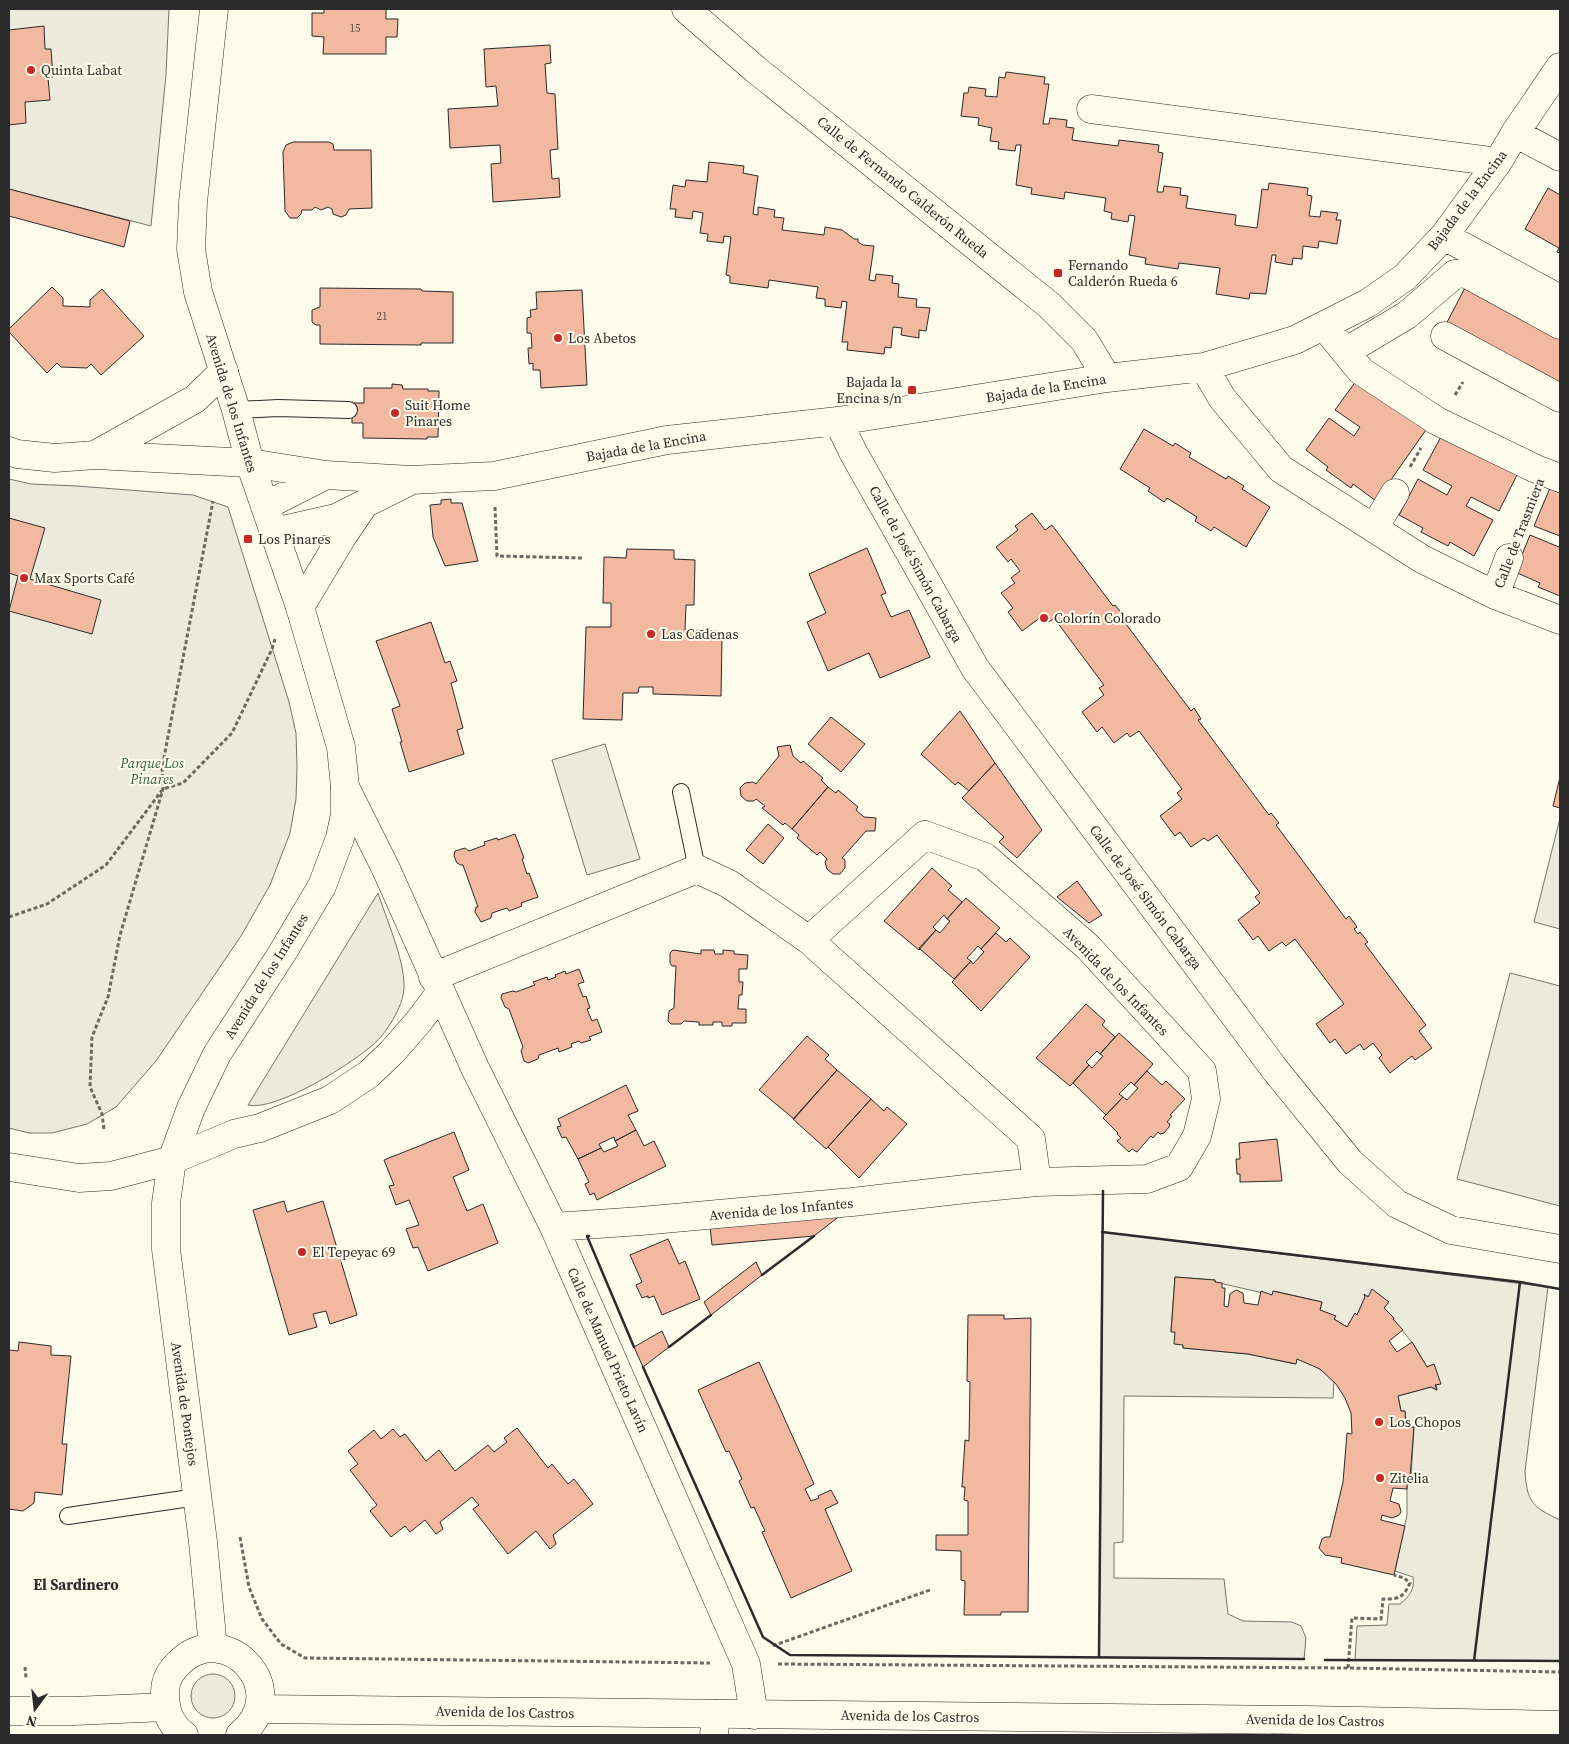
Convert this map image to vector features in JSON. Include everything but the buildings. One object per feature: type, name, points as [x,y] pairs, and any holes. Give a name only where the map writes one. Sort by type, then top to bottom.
[{"type":"street","name":"Avenida de los Infantes","points":[[172,1160],[191,1108],[217,1054],[281,955],[322,886],[340,838],[345,814],[346,787],[341,747],[300,607],[250,463],[236,410],[198,292],[191,250],[193,202],[214,9]]},
{"type":"street","name":"Calle de Fernando Calderón Rueda","points":[[686,9],[755,69],[1049,305],[1084,340],[1107,378]]},
{"type":"street","name":"Bajada de la Encina","points":[[9,451],[17,454],[55,458],[95,455],[250,463],[326,474],[411,480],[494,476],[667,440],[838,421],[1107,378],[1204,367],[1295,340],[1368,303],[1405,277],[1444,236],[1498,162],[1515,133],[1560,68]]},
{"type":"street","points":[[1091,109],[1498,162]]},
{"type":"street","points":[[1515,133],[1560,157]]},
{"type":"street","points":[[1444,236],[1560,299]]},
{"type":"street","points":[[1345,352],[1407,315],[1455,274],[1465,273],[1560,325]]},
{"type":"street","points":[[1407,315],[1479,357],[1560,398]]},
{"type":"street","name":"Calle de Trasmiera","points":[[1324,326],[1361,371],[1438,422],[1548,475]]},
{"type":"street","name":"Calle de Trasmiera","points":[[1204,367],[1222,398],[1281,469],[1422,559],[1495,595],[1560,620]]},
{"type":"street","points":[[95,455],[195,400],[224,371]]},
{"type":"street","name":"Calle de José Simón Cabarga","points":[[838,421],[853,452],[975,668],[1276,1071],[1350,1162],[1397,1204],[1451,1230],[1560,1250]]},
{"type":"street","points":[[265,506],[326,474]]},
{"type":"street","name":"Bajada de la Encina","points":[[274,532],[336,518],[411,480]]},
{"type":"street","points":[[1374,528],[1395,493]]},
{"type":"street","name":"Bajada de la Encina","points":[[300,607],[342,536],[364,504]]},
{"type":"street","name":"Calle de Trasmiera","points":[[1495,595],[1510,558]]},
{"type":"street","name":"Avenida de los Infantes","points":[[346,787],[386,869],[437,985]]},
{"type":"street","name":"Avenida de los Infantes","points":[[554,1227],[852,1202],[1037,1182],[1147,1179],[1178,1167],[1197,1136],[1206,1098],[1202,1071],[1088,947],[985,856],[924,835],[808,940]]},
{"type":"street","points":[[9,1167],[79,1178],[111,1176],[172,1160],[234,1134],[260,1128],[330,1100],[375,1069],[419,1021],[437,985],[697,869],[729,884],[808,940],[1031,1139],[1037,1182]]},
{"type":"street","name":"Calle de Manuel Prieto Lavín","points":[[437,985],[474,1068],[554,1227],[746,1664],[754,1715]]},
{"type":"street","name":"Avenida de Pontejos","points":[[172,1160],[166,1203],[166,1249],[197,1497],[212,1648]]},
{"type":"street","points":[[184,1735],[170,1720],[165,1707],[165,1684],[173,1668],[186,1656],[199,1650],[212,1648],[222,1649],[241,1657],[254,1672],[261,1692],[259,1709],[250,1727],[240,1735]]},
{"type":"street","points":[[9,1711],[74,1711],[165,1707]]},
{"type":"street","name":"Avenida de los Castros","points":[[259,1709],[715,1725],[754,1715],[1297,1720],[1560,1725]]},
{"type":"lane","points":[[236,410],[278,408],[349,410]]},
{"type":"lane","points":[[681,792],[697,869]]},
{"type":"lane","points":[[68,1516],[197,1497]]},
{"type":"path","name":"Calle de Trasmiera","points":[[1510,558],[1548,475]]},
{"type":"path","points":[[104,1129],[102,1114],[90,1087],[92,1037],[108,997],[120,935],[164,790],[162,768],[213,502]]},
{"type":"path","points":[[496,520],[497,556],[583,558]]},
{"type":"path","points":[[9,917],[47,904],[106,865],[164,790],[183,783],[232,732],[272,649],[279,617],[300,607]]},
{"type":"path","points":[[240,1536],[249,1587],[262,1619],[281,1644],[306,1658],[718,1664]]},
{"type":"path","points":[[1348,1668],[1352,1618],[1381,1619],[1383,1599],[1395,1599],[1403,1595],[1410,1583],[1404,1578],[1394,1575]]},
{"type":"path","points":[[774,1644],[930,1590]]},
{"type":"path","points":[[773,1664],[1348,1668],[1560,1672]]},
{"type":"path","points":[[25,1667],[26,1679]]},
{"type":"green space","points":[[9,9],[169,9],[166,75],[151,226],[9,189]]},
{"type":"green space","name":"Parque Los Pinares","points":[[9,479],[31,484],[193,495],[228,507],[289,702],[296,733],[296,799],[290,833],[270,885],[241,936],[156,1061],[116,1107],[87,1124],[52,1133],[29,1133],[9,1128]]},
{"type":"green space","points":[[605,744],[640,859],[587,875],[552,760]]},
{"type":"green space","points":[[1560,818],[1560,929],[1534,922]]},
{"type":"green space","points":[[378,893],[398,951],[404,985],[402,1000],[391,1023],[381,1037],[366,1051],[315,1084],[277,1101],[261,1105],[248,1105]]},
{"type":"green space","points":[[1510,973],[1560,986],[1560,1206],[1457,1179]]},
{"type":"green space","points":[[1102,1232],[1548,1287],[1525,1471],[1527,1490],[1533,1502],[1543,1511],[1560,1520],[1560,1661],[1355,1660],[1357,1626],[1387,1625],[1389,1604],[1400,1604],[1409,1596],[1412,1589],[1413,1577],[1395,1571],[1407,1515],[1407,1477],[1411,1477],[1414,1427],[1406,1427],[1405,1411],[1401,1411],[1398,1396],[1431,1387],[1437,1390],[1434,1364],[1427,1367],[1414,1345],[1384,1308],[1388,1302],[1364,1295],[1365,1297],[1357,1315],[1355,1314],[1347,1327],[1334,1319],[1335,1316],[1320,1310],[1322,1302],[1274,1291],[1272,1295],[1215,1282],[1215,1280],[1175,1277],[1171,1331],[1175,1332],[1183,1348],[1248,1354],[1295,1364],[1297,1359],[1317,1367],[1334,1381],[1333,1398],[1124,1396],[1123,1542],[1114,1543],[1114,1578],[1224,1579],[1228,1614],[1243,1621],[1292,1622],[1301,1626],[1306,1638],[1304,1659],[1099,1657]]},
{"type":"green space","points":[[209,1674],[217,1674],[229,1680],[235,1696],[229,1712],[217,1718],[209,1718],[197,1712],[191,1700],[191,1692],[197,1680]]},
{"type":"wall","points":[[1099,1657],[1103,1191]]},
{"type":"wall","points":[[1102,1232],[1520,1282],[1560,1289]]},
{"type":"wall","points":[[589,1236],[587,1236],[634,1347]]},
{"type":"wall","points":[[762,1275],[814,1236]]},
{"type":"wall","points":[[1474,1661],[1520,1282]]},
{"type":"wall","points":[[669,1347],[711,1315]]},
{"type":"wall","points":[[643,1367],[763,1637],[790,1655],[1304,1659]]},
{"type":"wall","points":[[1325,1660],[1560,1661]]},
{"type":"place","name":"Quinta Labat","points":[[31,70]]},
{"type":"place","name":"Fernando Calderón Rueda 6","points":[[1058,273]]},
{"type":"place","name":"Los Abetos","points":[[558,338]]},
{"type":"place","name":"Bajada la Encina s/n","points":[[912,390]]},
{"type":"place","name":"Suit Home Pinares","points":[[395,413]]},
{"type":"place","name":"Los Pinares","points":[[248,539]]},
{"type":"place","name":"Max Sports Café","points":[[24,578]]},
{"type":"place","name":"Colorín Colorado","points":[[1044,618]]},
{"type":"place","name":"Las Cadenas","points":[[651,634]]},
{"type":"place","name":"El Tepeyac 69","points":[[302,1252]]},
{"type":"place","name":"Los Chopos","points":[[1379,1422]]},
{"type":"place","name":"Zitelia","points":[[1380,1478]]},
{"type":"district","name":"El Sardinero","points":[[76,1584]]}]
